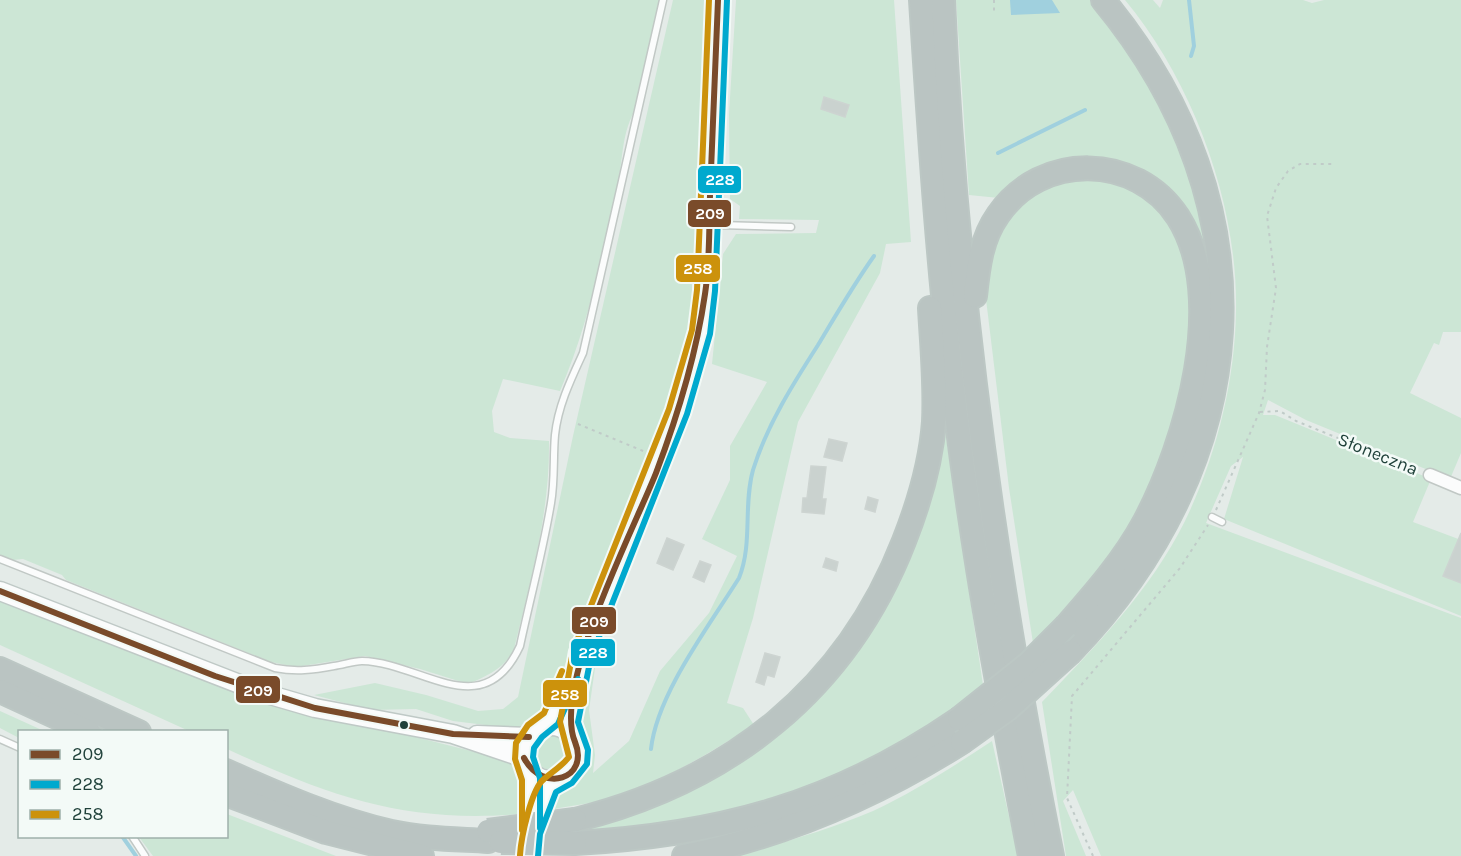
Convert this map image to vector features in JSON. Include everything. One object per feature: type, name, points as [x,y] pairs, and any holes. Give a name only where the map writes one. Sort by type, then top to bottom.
[{"type":"highway","points":[[921,0],[935,214],[957,422],[977,561],[1030,856]]},
{"type":"highway","points":[[943,0],[955,198],[970,349],[1006,611],[1024,717],[1052,856]]},
{"type":"highway","points":[[684,856],[761,837],[827,814],[895,783],[962,742],[1015,703],[1071,652],[1130,584],[1173,512],[1205,427],[1215,383],[1221,336],[1217,245],[1204,183],[1190,140],[1166,89],[1147,58],[1103,0]]},
{"type":"highway","points":[[228,772],[312,806],[417,826],[488,836],[575,843],[662,836],[734,823],[767,814],[836,789],[871,772],[959,719],[1021,670],[1066,626],[1117,565],[1144,521],[1169,467],[1184,423],[1198,358],[1200,310],[1194,258],[1177,217],[1150,188],[1111,170],[1074,168],[1049,174],[1027,186],[1005,205],[986,238],[978,269],[970,349]]},
{"type":"highway","points":[[488,836],[575,820],[654,797],[700,774],[752,741],[812,688],[849,644],[876,600],[909,529],[930,448],[934,396],[929,288],[935,214]]},
{"type":"highway","points":[[0,669],[135,730]]},
{"type":"highway","points":[[0,691],[85,730]]},
{"type":"highway","points":[[228,795],[326,832],[422,856]]},
{"type":"main road","points":[[0,591],[260,692],[315,708],[453,734],[527,764],[542,778],[556,780]]},
{"type":"main road","points":[[453,734],[536,732],[558,726],[570,733],[576,741],[578,760],[566,776],[549,786],[531,832]]},
{"type":"main road","points":[[529,856],[531,832],[527,764],[536,732]]},
{"type":"street","points":[[536,732],[551,718],[582,654],[661,459],[692,371],[701,332],[706,291],[718,0]]},
{"type":"street","name":"Słoneczna","points":[[1430,475],[1461,488]]},
{"type":"street","points":[[570,733],[569,723],[582,654]]},
{"type":"lane","points":[[0,559],[275,668],[298,672],[361,661],[465,687],[473,688],[492,681],[512,663],[520,646],[551,504],[556,463],[555,435],[567,389],[583,353],[663,0]]},
{"type":"lane","points":[[708,229],[720,225],[791,227]]},
{"type":"lane","points":[[1212,517],[1222,522]]},
{"type":"lane","points":[[0,739],[18,747]]},
{"type":"lane","points":[[133,838],[146,856]]},
{"type":"path","points":[[993,0],[994,15]]},
{"type":"path","points":[[1093,856],[1067,798],[1071,696],[1180,568],[1212,517],[1259,413],[1265,390],[1267,347],[1275,288],[1267,216],[1276,188],[1288,171],[1300,164],[1333,164]]},
{"type":"path","name":"Słoneczna","points":[[1259,413],[1280,411],[1296,421],[1430,475]]},
{"type":"path","points":[[578,424],[661,459]]},
{"type":"green space","points":[[0,0],[659,0],[634,112],[624,140],[606,240],[579,342],[560,391],[503,379],[492,411],[494,432],[510,438],[549,441],[543,520],[527,597],[514,649],[495,671],[468,684],[420,669],[365,656],[296,667],[271,662],[66,580],[62,575],[23,559],[13,560],[0,555]]},
{"type":"green space","points":[[673,0],[713,0],[696,329],[663,440],[544,713],[518,729],[453,721],[416,709],[371,710],[314,695],[375,683],[478,711],[503,709],[518,697],[573,436]]},
{"type":"green space","points":[[736,0],[894,0],[911,242],[886,244],[880,273],[798,422],[753,618],[727,703],[743,708],[754,725],[660,779],[599,801],[544,811],[554,795],[577,778],[587,764],[589,749],[581,721],[580,705],[601,638],[606,639],[596,661],[589,710],[595,755],[593,773],[629,741],[660,671],[709,613],[737,556],[702,539],[730,480],[730,446],[767,382],[712,364],[723,254],[736,234],[816,233],[819,220],[739,219],[740,206],[730,199],[729,114]]},
{"type":"green space","points":[[956,0],[1093,0],[1155,84],[1175,121],[1198,184],[1208,229],[1213,274],[1214,320],[1210,365],[1202,410],[1189,454],[1162,517],[1143,550],[1076,634],[1074,632],[1128,567],[1154,523],[1176,475],[1193,427],[1207,368],[1210,330],[1208,291],[1201,253],[1188,219],[1167,191],[1138,170],[1100,160],[1069,159],[1045,165],[1023,178],[999,198],[969,195]]},
{"type":"green space","points":[[1125,0],[1153,0],[1160,8],[1163,0],[1303,0],[1312,3],[1324,0],[1461,0],[1461,332],[1443,332],[1439,345],[1434,343],[1410,393],[1461,418],[1461,453],[1450,479],[1306,420],[1268,400],[1263,415],[1275,415],[1431,479],[1413,522],[1461,540],[1461,616],[1224,519],[1243,457],[1231,466],[1206,523],[1461,618],[1461,856],[1101,856],[1073,790],[1063,801],[1086,856],[1066,856],[1042,702],[1121,617],[1156,571],[1185,521],[1206,471],[1222,419],[1235,338],[1235,270],[1220,187],[1207,146],[1191,106],[1171,68]]},
{"type":"green space","points":[[1087,176],[1140,190],[1167,214],[1183,244],[1192,282],[1189,372],[1155,487],[1100,574],[1033,643],[1009,488],[985,291],[993,250],[1010,217],[1026,201],[1051,184]]},
{"type":"green space","points":[[945,430],[983,685],[896,750],[839,781],[810,793],[780,803],[718,817],[592,837],[591,826],[674,797],[734,767],[796,721],[836,675]]},
{"type":"green space","points":[[0,600],[344,719],[511,761],[523,770],[521,814],[441,815],[369,803],[335,793],[228,749],[228,730],[187,730],[0,645]]},
{"type":"green space","points":[[0,711],[42,730],[18,730],[18,737],[0,728]]},
{"type":"green space","points":[[552,732],[565,738],[571,751],[565,764],[552,770],[539,764],[533,751],[539,738]]},
{"type":"green space","points":[[992,741],[1018,856],[737,856],[823,830],[873,811],[919,787]]},
{"type":"green space","points":[[228,814],[336,856],[153,856],[140,838],[228,838]]},
{"type":"water","points":[[1010,0],[1052,0],[1060,13],[1011,15]]},
{"type":"building","points":[[824,97],[849,105],[845,117],[821,109]]},
{"type":"building","points":[[829,439],[847,443],[842,461],[824,457]]},
{"type":"building","points":[[811,466],[826,467],[822,499],[826,499],[824,514],[802,512],[803,498],[807,498]]},
{"type":"building","points":[[868,497],[878,500],[875,512],[865,509]]},
{"type":"building","points":[[1461,533],[1461,583],[1443,576]]},
{"type":"building","points":[[667,538],[684,545],[673,570],[657,563]]},
{"type":"building","points":[[826,558],[838,562],[836,571],[823,567]]},
{"type":"building","points":[[700,561],[711,565],[704,582],[693,577]]},
{"type":"building","points":[[765,653],[780,657],[774,677],[767,675],[764,685],[756,682]]},
{"type":"waterway","points":[[1189,0],[1194,46],[1191,56]]},
{"type":"waterway","points":[[998,153],[1085,110]]},
{"type":"waterway","points":[[651,749],[655,728],[674,683],[739,578],[746,551],[753,470],[773,421],[874,256]]},
{"type":"waterway","points":[[123,838],[136,856]]},
{"type":"transit line","name":"258","points":[[520,855],[531,803],[539,784],[569,757],[560,722],[573,651],[669,409],[692,330],[697,290],[709,0]]},
{"type":"transit line","name":"209","points":[[524,758],[532,769],[552,779],[570,773],[576,765],[578,755],[571,717],[575,685],[584,648],[614,569],[656,473],[672,429],[691,363],[708,270],[718,0]]},
{"type":"transit line","name":"228","points":[[538,856],[540,834],[556,792],[572,783],[587,764],[588,750],[578,722],[591,657],[687,414],[710,334],[715,291],[727,0]]},
{"type":"transit line","name":"209","points":[[0,591],[215,676],[315,708],[453,734],[529,737]]},
{"type":"transit line","name":"258","points":[[522,830],[522,780],[515,759],[516,743],[528,725],[544,713],[562,671]]},
{"type":"transit line","name":"228","points":[[540,828],[540,778],[533,757],[534,748],[542,737],[558,724],[578,679]]}]
